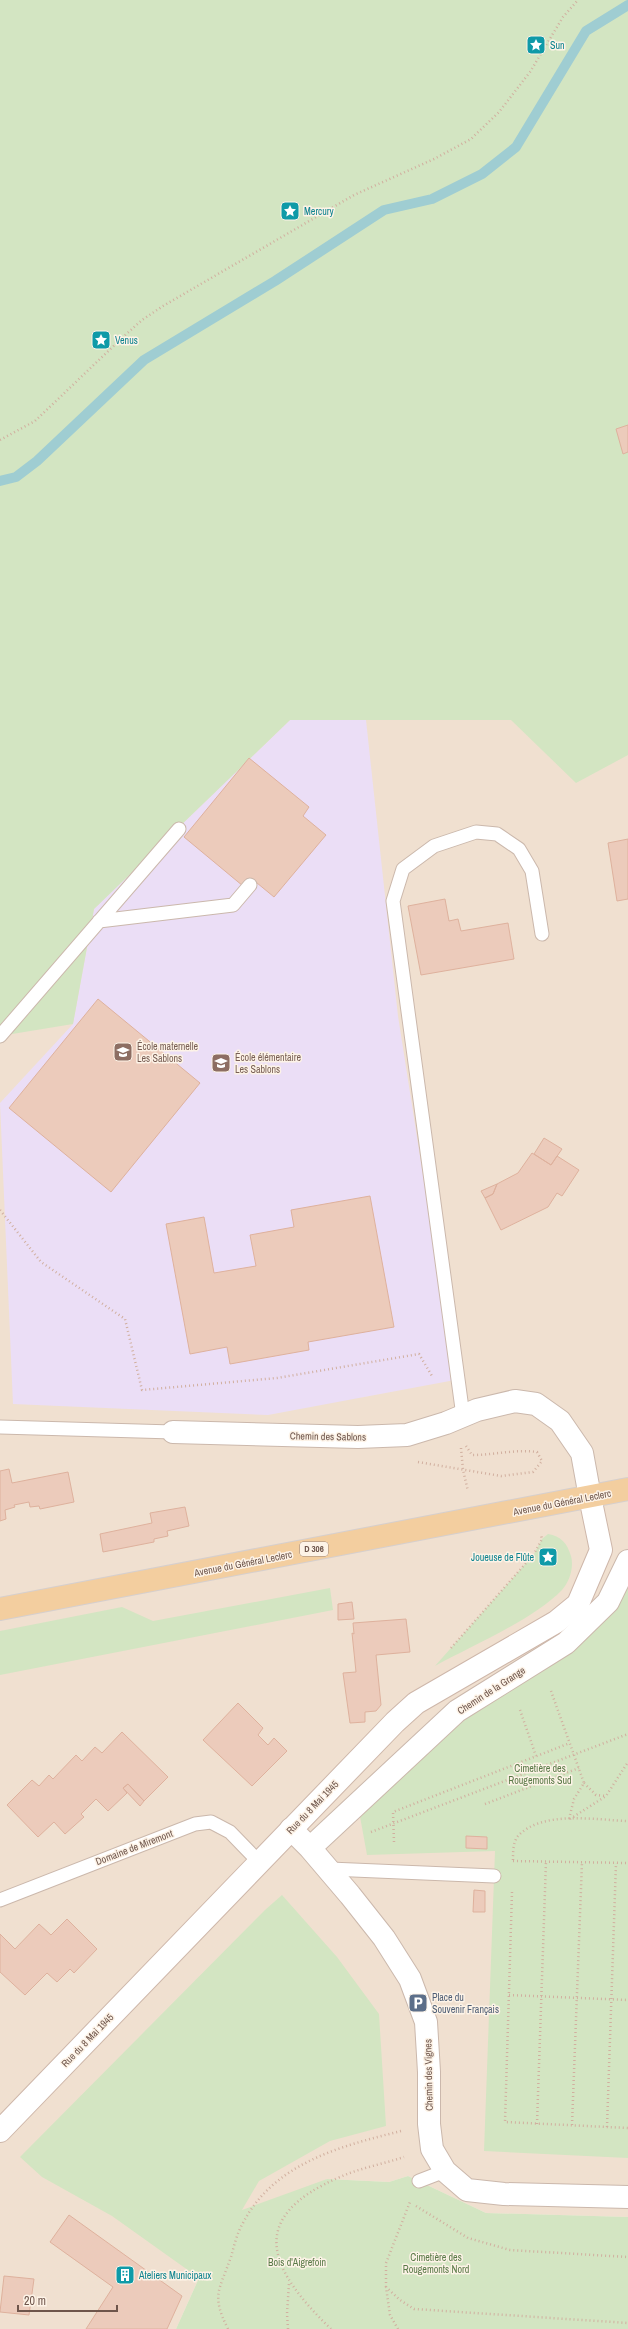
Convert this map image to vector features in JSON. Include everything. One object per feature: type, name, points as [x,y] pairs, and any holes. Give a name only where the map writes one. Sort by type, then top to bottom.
[{"type":"main road","name":"Avenue du Général Leclerc","points":[[0,1609],[628,1489]]},
{"type":"street","name":"Chemin des Sablons","points":[[173,1432],[358,1437],[407,1434],[477,1410],[515,1400],[536,1404],[560,1421],[582,1453],[590,1497]]},
{"type":"street","name":"Rue du 8 Mai 1945","points":[[0,2131],[395,1722],[416,1703],[556,1622],[578,1604],[601,1550],[590,1497]]},
{"type":"street","name":"Chemin de la Grange","points":[[310,1848],[457,1711],[566,1643],[608,1602],[628,1561]]},
{"type":"street","name":"Chemin des Vignes","points":[[291,1829],[330,1870],[384,1938],[410,1979],[426,2022],[430,2072],[429,2124],[432,2149],[445,2171],[467,2190],[504,2194],[628,2197]]},
{"type":"lane","points":[[0,1036],[179,829]]},
{"type":"lane","points":[[462,1416],[393,901],[403,869],[434,846],[476,832],[497,834],[519,849],[532,870],[542,934]]},
{"type":"lane","points":[[99,921],[233,905],[250,885]]},
{"type":"lane","name":"Chemin des Sablons","points":[[0,1427],[173,1432]]},
{"type":"lane","name":"Domaine de Miremont","points":[[0,1900],[195,1824],[211,1822],[230,1832],[259,1862]]},
{"type":"lane","points":[[330,1870],[494,1876]]},
{"type":"lane","points":[[419,2181],[445,2171]]},
{"type":"path","points":[[0,440],[35,420],[142,320],[163,306],[354,195],[434,159],[471,140],[499,112],[530,72],[564,17],[578,0]]},
{"type":"path","points":[[0,1210],[41,1262],[125,1319],[142,1390],[277,1378],[419,1354],[434,1380]]},
{"type":"path","points":[[463,1470],[462,1443],[472,1455],[491,1455],[527,1451],[537,1452],[542,1461],[533,1472],[522,1474]]},
{"type":"path","points":[[446,1654],[534,1554],[542,1539],[529,1508]]},
{"type":"path","points":[[551,1691],[584,1783],[596,1795],[606,1796]]},
{"type":"path","points":[[520,1710],[536,1756]]},
{"type":"path","points":[[365,1834],[628,1734]]},
{"type":"path","points":[[394,1842],[393,1812],[570,1743]]},
{"type":"path","points":[[569,1819],[606,1796],[628,1762]]},
{"type":"path","points":[[485,1804],[579,1768]]},
{"type":"path","points":[[569,1819],[574,1799],[584,1783]]},
{"type":"path","points":[[513,1868],[514,1847],[518,1836],[534,1825],[556,1819],[628,1821]]},
{"type":"path","points":[[513,1860],[628,1863]]},
{"type":"path","points":[[537,2124],[546,1861]]},
{"type":"path","points":[[572,2125],[582,1862]]},
{"type":"path","points":[[607,2127],[616,1863]]},
{"type":"path","points":[[512,1884],[505,2122],[628,2128]]},
{"type":"path","points":[[509,1995],[628,2000]]},
{"type":"path","points":[[228,2329],[221,2314],[217,2297],[221,2284],[242,2223],[273,2183],[316,2157],[346,2145],[429,2124]]},
{"type":"path","points":[[331,2329],[312,2311],[289,2283],[280,2262],[276,2246],[277,2232],[281,2219],[294,2205],[317,2187],[342,2176],[432,2149]]},
{"type":"path","points":[[398,2329],[390,2315],[386,2287],[386,2264],[419,2181]]},
{"type":"path","points":[[410,2202],[468,2238],[510,2250],[628,2257]]},
{"type":"path","points":[[288,2329],[287,2314],[289,2283]]},
{"type":"path","points":[[386,2287],[400,2300],[414,2309],[628,2323]]},
{"type":"shaded area","points":[[0,0],[628,0],[628,2217],[486,2213],[408,2176],[389,2182],[327,2179],[199,2278],[176,2329],[0,2329]]},
{"type":"shaded area","name":"École élémentaire Les Sablons","points":[[290,720],[366,720],[398,1016],[455,1380],[268,1415],[13,1404],[0,1103],[73,1024],[94,909]]},
{"type":"green space","points":[[0,0],[628,0],[628,755],[576,783],[511,720],[290,720],[94,909],[73,1024],[0,1036]]},
{"type":"green space","points":[[548,1534],[557,1536],[563,1541],[568,1547],[572,1560],[571,1574],[562,1590],[550,1601],[519,1622],[435,1666],[534,1554],[542,1539]]},
{"type":"green space","name":"Cimetière des Rougemonts Sud","points":[[628,1574],[628,2158],[484,2151],[495,1851],[367,1855],[359,1811],[464,1716],[566,1653]]},
{"type":"green space","points":[[330,1588],[333,1610],[0,1675],[0,1631],[122,1607],[153,1621]]},
{"type":"green space","points":[[282,1895],[337,1957],[379,2014],[386,2126],[330,2141],[259,2181],[242,2210],[327,2179],[389,2182],[408,2176],[486,2213],[628,2217],[628,2329],[176,2329],[199,2278],[112,2216],[42,2177],[20,2157],[265,1910]]},
{"type":"building","points":[[628,425],[628,452],[623,454],[616,429]]},
{"type":"building","points":[[249,758],[309,807],[303,816],[326,835],[274,897],[251,878],[243,886],[184,837]]},
{"type":"building","points":[[628,839],[628,899],[617,901],[608,843]]},
{"type":"building","points":[[445,899],[449,921],[458,919],[461,931],[508,923],[514,959],[421,975],[408,906]]},
{"type":"building","points":[[98,999],[200,1083],[111,1192],[9,1108]]},
{"type":"building","points":[[544,1138],[562,1149],[551,1165],[534,1154]]},
{"type":"building","points":[[532,1153],[551,1165],[557,1156],[579,1170],[562,1196],[557,1193],[548,1207],[501,1230],[485,1198],[493,1194],[497,1184],[518,1173]]},
{"type":"building","points":[[497,1184],[493,1194],[485,1198],[481,1191]]},
{"type":"building","points":[[370,1196],[394,1327],[308,1342],[309,1350],[230,1364],[227,1347],[190,1354],[166,1224],[204,1217],[214,1273],[256,1266],[250,1235],[294,1227],[291,1210]]},
{"type":"building","points":[[9,1469],[12,1483],[68,1472],[74,1502],[40,1509],[39,1506],[30,1507],[29,1502],[14,1505],[15,1507],[5,1510],[6,1519],[0,1521],[0,1471]]},
{"type":"building","points":[[185,1507],[189,1526],[167,1531],[168,1536],[154,1539],[154,1542],[103,1552],[100,1534],[152,1523],[150,1513]]},
{"type":"building","points":[[352,1602],[354,1619],[338,1620],[338,1604]]},
{"type":"building","points":[[406,1619],[410,1652],[376,1655],[381,1705],[376,1711],[365,1712],[365,1722],[350,1723],[343,1673],[356,1672],[352,1633],[354,1634],[353,1623]]},
{"type":"building","points":[[238,1703],[263,1728],[258,1735],[268,1745],[274,1738],[287,1751],[252,1786],[203,1740]]},
{"type":"building","points":[[122,1732],[168,1777],[144,1801],[128,1784],[123,1788],[127,1793],[108,1811],[96,1799],[81,1814],[84,1817],[65,1834],[54,1822],[38,1837],[7,1805],[32,1780],[39,1786],[49,1775],[53,1779],[76,1755],[82,1761],[95,1747],[102,1753]]},
{"type":"building","points":[[128,1784],[144,1801],[140,1806],[123,1788]]},
{"type":"building","points":[[466,1836],[487,1837],[487,1849],[466,1848]]},
{"type":"building","points":[[474,1890],[485,1891],[485,1912],[473,1912]]},
{"type":"building","points":[[67,1919],[97,1949],[74,1973],[70,1969],[57,1982],[47,1973],[25,1995],[0,1972],[0,1934],[15,1949],[39,1924],[51,1935]]},
{"type":"building","name":"Ateliers Municipaux","points":[[69,2215],[182,2296],[167,2329],[86,2329],[113,2287],[50,2242]]},
{"type":"building","points":[[4,2276],[34,2279],[29,2315],[0,2312]]},
{"type":"waterway","points":[[0,481],[16,477],[37,461],[144,360],[275,281],[384,210],[432,199],[482,174],[516,147],[586,31],[628,5]]},
{"type":"place","name":"Sun","points":[[536,45]]},
{"type":"place","name":"Mercury","points":[[290,211]]},
{"type":"place","name":"Venus","points":[[101,340]]},
{"type":"place","name":"École maternelle Les Sablons","points":[[123,1052]]},
{"type":"place","name":"École élémentaire Les Sablons","points":[[221,1063]]},
{"type":"place","name":"Joueuse de Flûte","points":[[548,1557]]},
{"type":"place","name":"Place du Souvenir Français","points":[[418,2003]]},
{"type":"place","name":"Ateliers Municipaux","points":[[125,2275]]},
{"type":"park label","name":"Bois d'Aigrefoin","points":[[297,2262]]},
{"type":"park label","name":"Cimetière des Rougemonts Nord","points":[[436,2262]]}]
